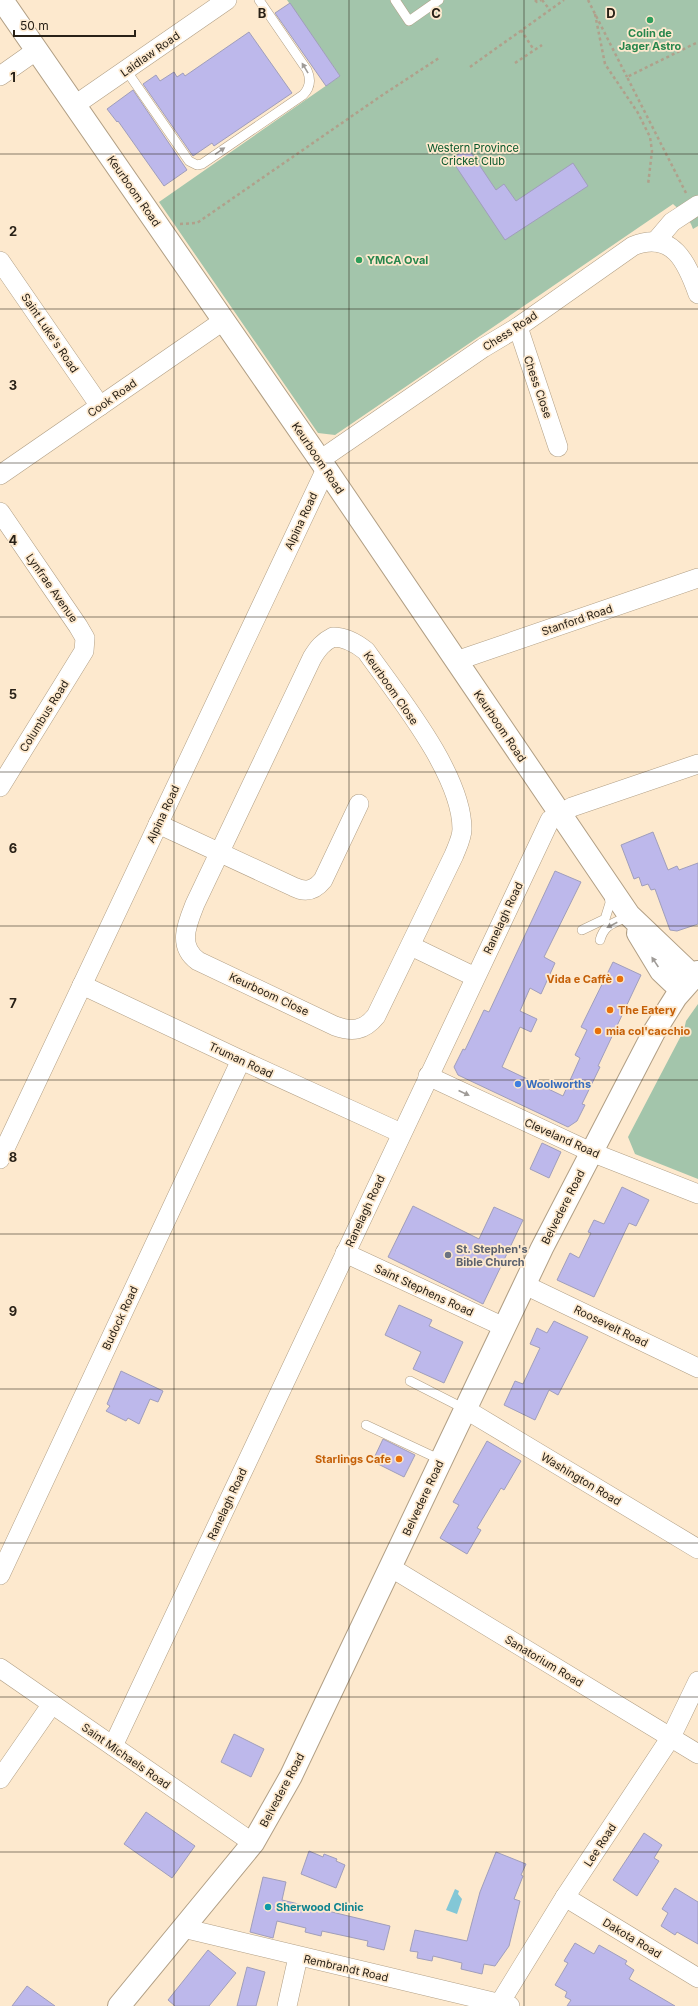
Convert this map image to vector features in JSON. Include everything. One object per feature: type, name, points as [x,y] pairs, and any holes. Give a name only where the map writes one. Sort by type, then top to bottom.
[{"type":"main road","name":"Keurboom Road","points":[[2,0],[323,464],[630,917],[691,980]]},
{"type":"main road","name":"Belvedere Road","points":[[119,2006],[253,1843],[291,1776],[504,1327],[591,1152],[654,1032],[691,980]]},
{"type":"street","name":"Laidlaw Road","points":[[75,105],[225,1]]},
{"type":"street","points":[[0,76],[37,50]]},
{"type":"street","points":[[691,209],[672,222],[655,242],[668,246],[681,256],[688,267],[698,294]]},
{"type":"street","name":"Chess Road","points":[[323,464],[482,348],[518,327],[627,249],[638,244],[655,242]]},
{"type":"street","name":"Saint Luke's Road","points":[[0,261],[100,406]]},
{"type":"street","name":"Cook Road","points":[[0,475],[223,321]]},
{"type":"street","name":"Chess Close","points":[[518,327],[558,447]]},
{"type":"street","name":"Alpina Road","points":[[0,1159],[158,824],[323,464]]},
{"type":"street","name":"Lynfrae Avenue","points":[[0,512],[78,626],[85,638],[86,645]]},
{"type":"street","name":"Stanford Road","points":[[456,661],[698,578]]},
{"type":"street","name":"Keurboom Close","points":[[333,637],[341,637],[352,641],[366,651],[443,764],[457,803],[462,829],[460,839],[413,942],[376,1016],[368,1025],[360,1030],[351,1030],[335,1026],[198,961],[188,951],[185,936],[186,927],[195,904],[312,658],[320,646],[326,640],[333,637]]},
{"type":"street","name":"Columbus Road","points":[[0,787],[82,655],[86,645]]},
{"type":"street","name":"Ranelagh Road","points":[[113,1746],[550,820],[560,813],[591,800],[698,764]]},
{"type":"street","points":[[158,824],[299,890],[310,890],[318,886],[324,880],[359,804]]},
{"type":"street","points":[[413,942],[477,973]]},
{"type":"street","name":"Truman Road","points":[[82,985],[240,1060],[401,1133]]},
{"type":"street","name":"Budock Road","points":[[0,1575],[240,1060]]},
{"type":"street","name":"Cleveland Road","points":[[428,1076],[591,1152],[698,1194]]},
{"type":"street","name":"Saint Stephens Road","points":[[345,1253],[504,1327]]},
{"type":"street","name":"Roosevelt Road","points":[[525,1285],[698,1368]]},
{"type":"street","name":"Washington Road","points":[[465,1409],[698,1549]]},
{"type":"street","name":"Sanatorium Road","points":[[390,1567],[698,1754]]},
{"type":"street","name":"Saint Michaels Road","points":[[0,1668],[253,1843]]},
{"type":"street","name":"Lee Road","points":[[502,2005],[565,1897],[671,1737],[698,1681]]},
{"type":"street","points":[[0,1779],[52,1704]]},
{"type":"street","name":"Dakota Road","points":[[565,1897],[698,1978]]},
{"type":"street","name":"Rembrandt Road","points":[[183,1928],[298,1957],[502,2005]]},
{"type":"street","points":[[287,2006],[298,1957]]},
{"type":"lane","points":[[126,70],[188,159],[195,164],[202,164],[303,95],[307,90],[309,80],[307,70],[259,0]]},
{"type":"lane","points":[[395,0],[409,21],[439,0]]},
{"type":"lane","points":[[582,930],[605,919],[610,903],[606,881]]},
{"type":"lane","points":[[600,940],[605,928],[630,917]]},
{"type":"lane","points":[[410,1381],[465,1409]]},
{"type":"lane","points":[[366,1425],[441,1460]]},
{"type":"path","points":[[536,0],[537,2],[542,0],[550,10]]},
{"type":"path","points":[[470,67],[564,0]]},
{"type":"path","points":[[588,0],[687,195],[691,209]]},
{"type":"path","points":[[595,14],[605,64],[638,113],[650,137],[652,151],[648,185]]},
{"type":"path","points":[[521,30],[534,50]]},
{"type":"path","points":[[627,77],[698,42]]},
{"type":"path","points":[[515,63],[542,45]]},
{"type":"path","points":[[177,224],[197,223],[381,96],[439,58]]},
{"type":"green space","name":"Western Province Cricket Club","points":[[287,0],[698,0],[698,226],[693,229],[687,218],[673,204],[335,435],[318,433],[159,202],[340,76]]},
{"type":"green space","points":[[698,1004],[698,1179],[635,1154],[628,1137],[684,1030],[686,1021]]},
{"type":"water","points":[[455,1889],[459,1891],[458,1894],[462,1899],[457,1914],[446,1910]]},
{"type":"building","points":[[290,3],[340,76],[326,86],[275,13]]},
{"type":"building","points":[[249,32],[292,93],[214,146],[212,143],[193,156],[143,84],[156,75],[160,81],[174,72],[177,77],[183,73],[185,76]]},
{"type":"building","points":[[133,90],[187,170],[164,186],[118,121],[117,122],[107,109]]},
{"type":"building","points":[[468,148],[496,190],[504,184],[516,201],[573,163],[588,186],[505,240],[451,159]]},
{"type":"building","points":[[653,832],[668,870],[677,866],[679,870],[698,863],[698,924],[677,931],[670,930],[655,889],[651,890],[648,884],[642,886],[639,877],[634,879],[621,845]]},
{"type":"building","points":[[555,871],[581,882],[544,957],[555,963],[541,994],[530,988],[520,1011],[537,1019],[531,1032],[520,1027],[502,1067],[563,1096],[580,1058],[575,1055],[587,1030],[581,1027],[613,962],[641,975],[598,1066],[600,1067],[582,1104],[585,1105],[577,1121],[568,1127],[458,1075],[454,1067],[463,1049],[465,1050],[484,1010],[489,1012]]},
{"type":"building","points":[[542,1143],[561,1152],[549,1178],[530,1169]]},
{"type":"building","points":[[622,1187],[649,1200],[636,1226],[629,1223],[594,1297],[557,1280],[570,1253],[579,1258],[591,1233],[588,1232],[594,1220],[604,1224]]},
{"type":"building","name":"St. Stephen's Bible Church","points":[[413,1206],[479,1239],[494,1207],[523,1220],[483,1304],[388,1257]]},
{"type":"building","points":[[399,1305],[432,1320],[429,1326],[463,1342],[444,1383],[413,1369],[421,1352],[385,1335]]},
{"type":"building","points":[[554,1321],[588,1337],[558,1395],[549,1390],[535,1420],[504,1405],[515,1381],[523,1384],[540,1348],[530,1344],[537,1328],[547,1333]]},
{"type":"building","points":[[121,1371],[163,1391],[158,1402],[150,1399],[139,1424],[128,1418],[126,1421],[106,1411],[110,1406],[107,1404]]},
{"type":"building","points":[[383,1439],[415,1455],[404,1477],[378,1464],[381,1459],[375,1456]]},
{"type":"building","points":[[487,1441],[521,1461],[504,1490],[501,1488],[477,1528],[481,1530],[467,1554],[440,1538],[459,1505],[453,1502]]},
{"type":"building","points":[[234,1734],[264,1749],[251,1777],[221,1762]]},
{"type":"building","points":[[146,1812],[195,1846],[172,1878],[124,1844]]},
{"type":"building","points":[[644,1833],[662,1845],[654,1858],[659,1861],[637,1896],[613,1880]]},
{"type":"building","points":[[309,1851],[323,1857],[324,1854],[337,1859],[336,1861],[345,1865],[336,1888],[301,1874]]},
{"type":"building","points":[[496,1852],[526,1864],[514,1899],[520,1901],[509,1946],[495,1966],[484,1964],[482,1974],[461,1969],[462,1963],[433,1956],[432,1961],[417,1958],[418,1952],[410,1951],[415,1930],[467,1941],[480,1892]]},
{"type":"building","points":[[263,1877],[286,1882],[282,1900],[390,1926],[384,1950],[367,1946],[368,1941],[322,1931],[321,1936],[305,1932],[306,1928],[277,1921],[273,1938],[250,1932]]},
{"type":"building","points":[[675,1888],[698,1902],[698,1944],[677,1932],[675,1935],[661,1926],[668,1913],[662,1909]]},
{"type":"building","points":[[575,1943],[594,1954],[599,1945],[627,1961],[625,1964],[634,1970],[629,1979],[675,2006],[567,2006],[571,2000],[565,1997],[567,1992],[555,1985],[568,1963],[564,1961]]},
{"type":"building","points":[[208,1950],[236,1973],[209,2006],[175,2006],[168,2000]]},
{"type":"building","points":[[247,1967],[265,1972],[256,2006],[237,2006]]},
{"type":"building","points":[[27,1986],[55,2006],[12,2006]]},
{"type":"place","name":"Colin de Jager Astro","points":[[650,20]]},
{"type":"place","name":"YMCA Oval","points":[[359,260]]},
{"type":"place","name":"Vida e Caffè","points":[[620,979]]},
{"type":"place","name":"The Eatery","points":[[610,1010]]},
{"type":"place","name":"mia col'cacchio","points":[[598,1031]]},
{"type":"place","name":"Woolworths","points":[[518,1084]]},
{"type":"place","name":"St. Stephen's Bible Church","points":[[448,1255]]},
{"type":"place","name":"Starlings Cafe","points":[[399,1459]]},
{"type":"place","name":"Sherwood Clinic","points":[[268,1907]]}]
